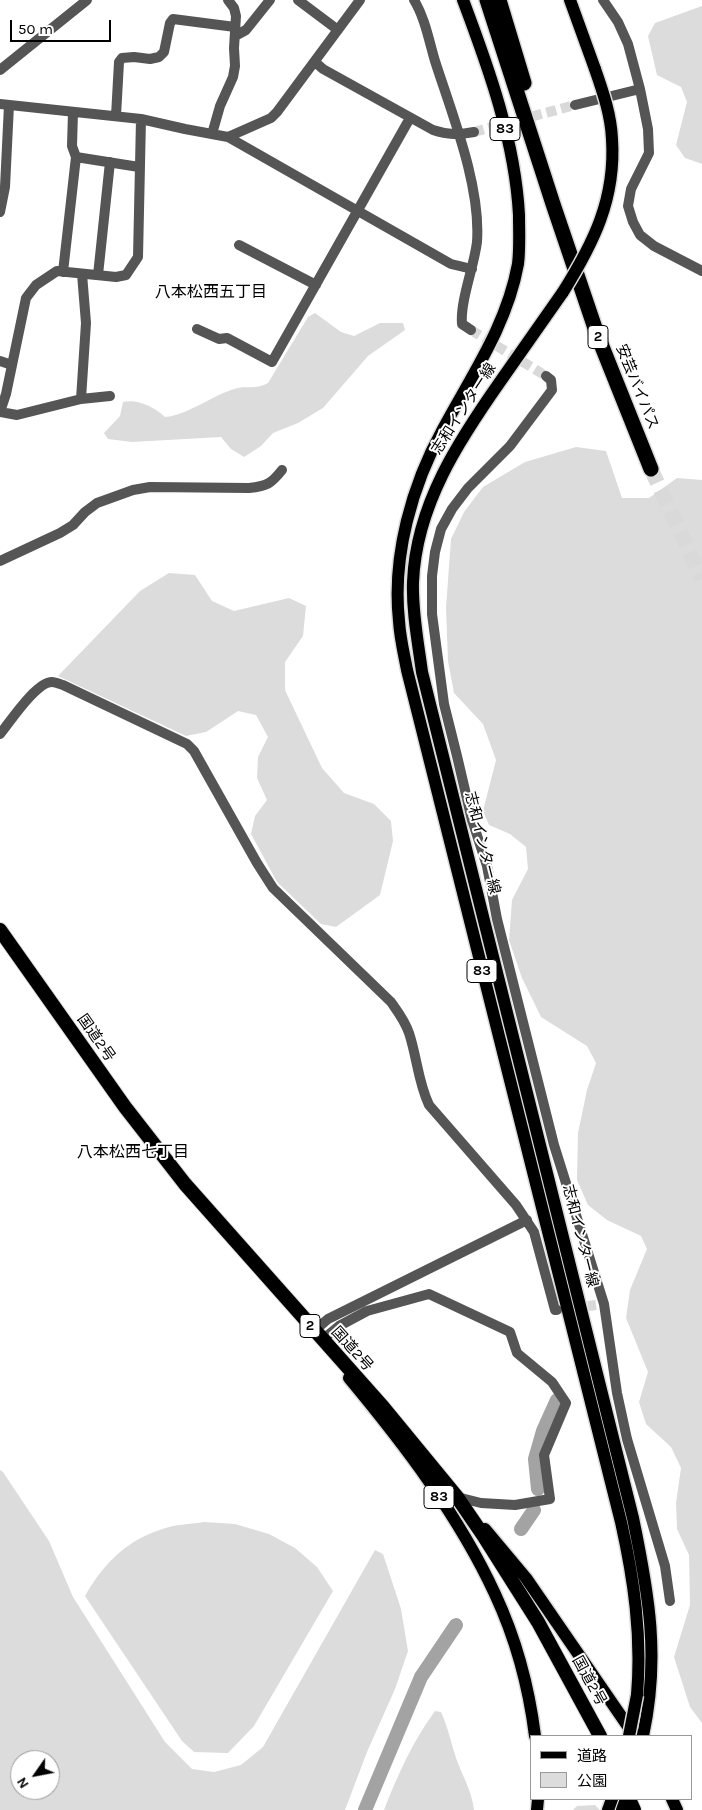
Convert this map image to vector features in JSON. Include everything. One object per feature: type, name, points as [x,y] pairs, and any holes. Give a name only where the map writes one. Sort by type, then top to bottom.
[{"type":"highway","name":"安芸バイパス","points":[[487,0],[597,334],[650,468]]},
{"type":"highway","name":"安芸バイパス","points":[[498,0],[519,63],[553,204]]},
{"type":"highway","name":"国道2号","points":[[0,930],[154,1146],[288,1301],[383,1406],[457,1497],[538,1622],[599,1735]]},
{"type":"main road","name":"志和インター線","points":[[463,0],[492,84],[513,166],[518,198],[518,263],[504,313],[494,338],[441,431],[417,490],[404,536],[398,578],[399,620],[406,670],[629,1559],[637,1614],[639,1667],[637,1695],[630,1735]]},
{"type":"main road","name":"志和インター線","points":[[570,0],[596,69],[606,104],[612,139],[612,171],[606,203],[597,232],[582,261],[563,292],[482,407],[443,471],[429,504],[419,540],[413,581],[415,623],[422,672],[633,1518],[647,1593],[653,1668],[643,1735]]},
{"type":"main road","name":"83","points":[[288,1301],[317,1341],[363,1395],[411,1457],[468,1542],[496,1595],[508,1625],[521,1664],[534,1730]]},
{"type":"main road","name":"83","points":[[457,1497],[526,1578],[634,1735]]},
{"type":"street","points":[[0,70],[87,0]]},
{"type":"street","points":[[212,134],[220,106],[233,77],[235,66],[236,16],[234,8],[228,0]]},
{"type":"street","points":[[116,116],[119,62],[122,58],[150,59],[159,57],[164,52],[170,23],[174,19],[235,32],[246,30],[270,0]]},
{"type":"street","points":[[298,0],[338,30]]},
{"type":"street","points":[[228,137],[271,118],[277,112],[360,0]]},
{"type":"street","points":[[414,0],[459,135],[473,190],[477,215],[476,242],[472,269],[461,314],[462,324],[471,330]]},
{"type":"street","points":[[603,0],[618,22],[628,44],[648,129],[649,153],[630,189],[628,206],[633,222],[640,235],[654,246],[702,271]]},
{"type":"street","points":[[315,62],[323,69],[433,130],[459,135],[474,132]]},
{"type":"street","points":[[575,105],[640,89]]},
{"type":"street","points":[[0,212],[5,187],[5,104],[141,119],[228,137],[451,264],[472,269]]},
{"type":"street","points":[[62,272],[76,157],[72,146],[73,112]]},
{"type":"street","points":[[197,329],[219,339],[227,338],[272,362],[410,118]]},
{"type":"street","points":[[110,396],[81,399],[17,415],[0,412],[6,394],[26,298],[36,285],[57,271],[116,278],[126,275],[138,257],[141,119]]},
{"type":"street","points":[[76,157],[139,167]]},
{"type":"street","points":[[98,276],[110,162]]},
{"type":"street","points":[[239,246],[316,285]]},
{"type":"street","points":[[81,399],[86,323],[82,274]]},
{"type":"street","points":[[0,361],[12,365]]},
{"type":"street","points":[[546,376],[551,380],[552,390],[510,446],[468,488],[452,509],[441,529],[435,552],[432,576],[432,614],[444,704],[472,820],[486,866],[497,919],[554,1145],[600,1304],[627,1439],[664,1566],[670,1602]]},
{"type":"street","points":[[0,561],[60,533],[97,503],[133,490],[150,487],[261,487],[273,483],[282,470]]},
{"type":"street","points":[[0,734],[34,692],[42,685],[52,682],[63,685],[187,744],[194,751],[273,888],[391,1002],[402,1018],[409,1032],[423,1093],[429,1105],[527,1220],[534,1232],[555,1310],[557,1310]]},
{"type":"street","points":[[318,1335],[328,1319],[527,1220]]},
{"type":"street","points":[[318,1335],[367,1311],[429,1294],[510,1332],[517,1353],[552,1382],[566,1402],[544,1455],[550,1499],[514,1505],[481,1503],[457,1497]]},
{"type":"green space","points":[[702,6],[702,164],[685,158],[676,145],[687,102],[681,87],[657,75],[648,36],[655,23]]},
{"type":"green space","points":[[315,313],[341,332],[354,336],[380,323],[403,323],[405,330],[368,356],[323,408],[298,423],[273,433],[261,446],[244,457],[231,449],[221,437],[132,442],[108,439],[104,433],[120,416],[123,402],[129,401],[146,405],[165,417],[174,416],[234,389],[260,386],[268,383],[308,317]]},
{"type":"green space","points":[[576,447],[606,451],[622,498],[649,498],[677,478],[702,480],[702,1723],[690,1707],[674,1657],[690,1605],[689,1555],[677,1529],[676,1503],[681,1468],[671,1447],[646,1424],[639,1402],[648,1372],[626,1318],[630,1290],[647,1249],[641,1236],[607,1220],[588,1205],[577,1180],[578,1133],[587,1090],[596,1063],[587,1046],[541,1017],[522,978],[509,940],[512,900],[528,869],[526,847],[510,834],[489,825],[483,811],[496,760],[483,724],[454,693],[448,661],[446,608],[451,539],[464,512],[483,487],[525,462]]},
{"type":"green space","points":[[169,573],[195,575],[212,601],[234,611],[289,598],[306,606],[303,636],[285,662],[285,690],[322,768],[344,793],[374,804],[391,821],[393,841],[380,895],[336,927],[321,924],[277,882],[251,834],[255,816],[267,800],[257,778],[258,757],[268,737],[256,715],[238,711],[206,732],[186,736],[58,676],[140,591]]},
{"type":"green space","points":[[0,1470],[49,1541],[73,1597],[165,1742],[192,1769],[214,1772],[241,1765],[263,1747],[375,1550],[383,1554],[401,1609],[408,1651],[395,1689],[367,1752],[345,1810],[0,1810]]},
{"type":"green space","points":[[204,1522],[235,1524],[269,1534],[295,1548],[317,1567],[333,1591],[254,1726],[228,1753],[194,1752],[182,1741],[85,1596],[101,1572],[130,1544],[169,1527]]},
{"type":"green space","points":[[435,1711],[441,1712],[448,1729],[456,1758],[467,1783],[474,1810],[384,1810],[406,1759]]},
{"type":"green space","points":[[595,1805],[600,1810],[573,1810],[577,1806]]},
{"type":"waterway","points":[[538,1489],[535,1459],[543,1431],[557,1400]]},
{"type":"waterway","points":[[521,1529],[534,1510]]},
{"type":"waterway","points":[[365,1810],[421,1677],[456,1625]]},
{"type":"tunnel","points":[[474,132],[575,105]]},
{"type":"tunnel","points":[[471,330],[546,376]]},
{"type":"tunnel","points":[[651,469],[702,579]]},
{"type":"tunnel","points":[[573,1308],[596,1305]]},
{"type":"district","name":"八本松西五丁目","points":[[211,292]]},
{"type":"district","name":"八本松西七丁目","points":[[133,1152]]}]
